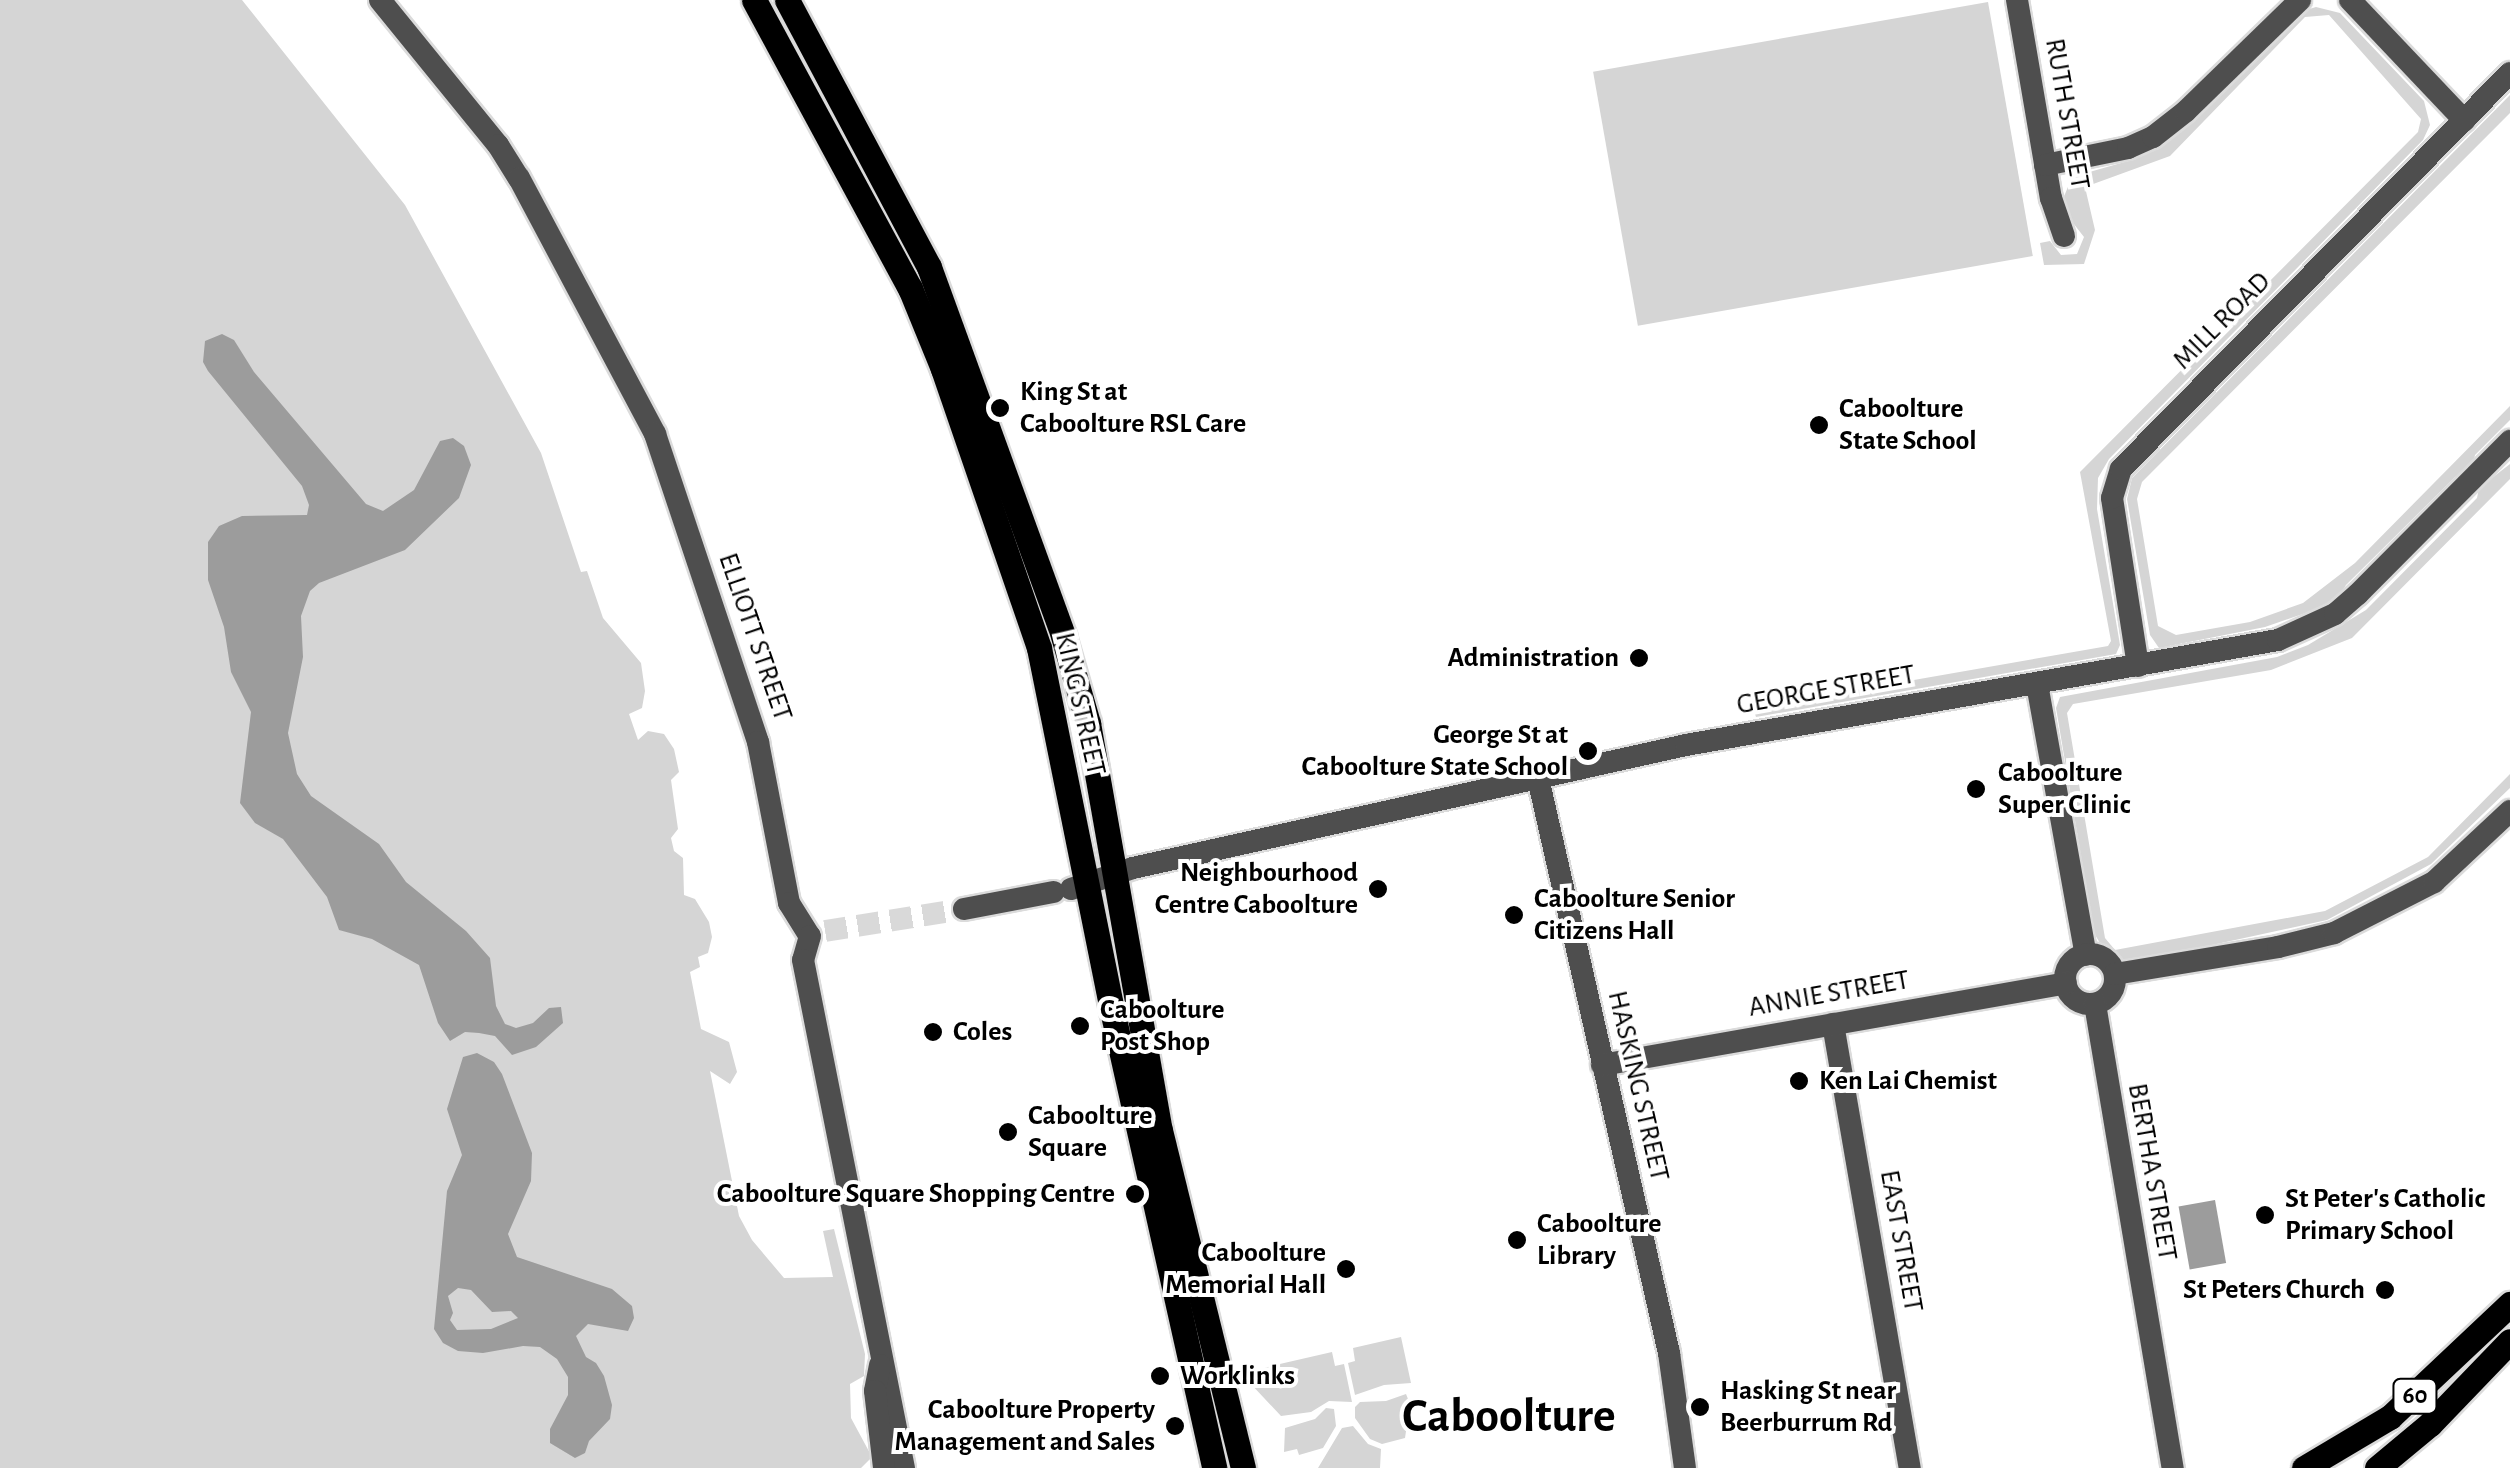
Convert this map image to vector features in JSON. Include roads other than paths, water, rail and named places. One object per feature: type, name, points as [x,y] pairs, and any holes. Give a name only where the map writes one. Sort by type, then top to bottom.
[{"type":"main road","name":"KING STREET","points":[[754,0],[884,236],[944,370],[1046,672],[1071,889],[1214,1468]]},
{"type":"main road","name":"KING STREET","points":[[786,0],[914,238],[960,344],[1077,681],[1116,873],[1160,1130],[1243,1468]]},
{"type":"main road","name":"60","points":[[2304,1468],[2390,1417],[2510,1304]]},
{"type":"main road","name":"60","points":[[2376,1468],[2430,1424],[2510,1342]]},
{"type":"street","name":"ELLIOTT STREET","points":[[380,0],[498,145],[520,178],[655,434],[758,742],[789,903],[818,934],[803,960],[880,1361],[892,1390],[904,1468]]},
{"type":"street","name":"RUTH STREET","points":[[2017,0],[2044,165],[2064,236]]},
{"type":"street","points":[[2044,165],[2128,148],[2153,136],[2186,111],[2300,0]]},
{"type":"street","points":[[2350,0],[2464,120]]},
{"type":"street","name":"MILL ROAD","points":[[2138,666],[2112,498],[2120,469],[2510,73]]},
{"type":"street","name":"GEORGE STREET","points":[[964,908],[1071,889],[1116,873],[1686,745],[2278,640],[2334,614],[2510,441]]},
{"type":"street","points":[[2037,684],[2086,955]]},
{"type":"street","name":"HASKING STREET","points":[[1538,778],[1669,1353],[1685,1468]]},
{"type":"street","points":[[2115,974],[2278,948],[2334,933],[2434,882],[2510,810]]},
{"type":"street","points":[[2086,955],[2101,957],[2115,974],[2111,993],[2095,1004],[2076,1000],[2066,983],[2073,962],[2086,955]]},
{"type":"street","name":"ANNIE STREET","points":[[1602,1066],[2066,983]]},
{"type":"street","name":"BERTHA STREET","points":[[2095,1004],[2172,1468]]},
{"type":"street","name":"EAST STREET","points":[[1832,1024],[1910,1468]]},
{"type":"street","name":"ELLIOTT STREET","points":[[880,1361],[875,1392],[884,1468]]},
{"type":"tunnel","points":[[825,931],[964,909]]},
{"type":"place","name":"King St at Caboolture RSL Care","points":[[1000,408]]},
{"type":"place","name":"Caboolture State School","points":[[1819,425]]},
{"type":"place","name":"Administration","points":[[1639,658]]},
{"type":"place","name":"George St at Caboolture State School","points":[[1588,751]]},
{"type":"place","name":"Caboolture Super Clinic","points":[[1976,789]]},
{"type":"place","name":"Neighbourhood Centre Caboolture","points":[[1378,889]]},
{"type":"place","name":"Caboolture Senior Citizens Hall","points":[[1514,915]]},
{"type":"place","name":"Caboolture Post Shop","points":[[1080,1026]]},
{"type":"place","name":"Coles","points":[[933,1032]]},
{"type":"place","name":"Ken Lai Chemist","points":[[1799,1081]]},
{"type":"place","name":"Caboolture Square","points":[[1008,1132]]},
{"type":"place","name":"Caboolture Square Shopping Centre","points":[[1135,1194]]},
{"type":"place","name":"St Peter's Catholic Primary School","points":[[2265,1215]]},
{"type":"place","name":"Caboolture Library","points":[[1517,1240]]},
{"type":"place","name":"Caboolture Memorial Hall","points":[[1346,1269]]},
{"type":"place","name":"St Peters Church","points":[[2385,1290]]},
{"type":"place","name":"Worklinks","points":[[1160,1376]]},
{"type":"place","name":"Hasking St near Beerburrum Rd","points":[[1700,1407]]},
{"type":"place","name":"Caboolture Property Management and Sales","points":[[1175,1426]]},
{"type":"district","name":"Caboolture","points":[[1509,1418]]}]
